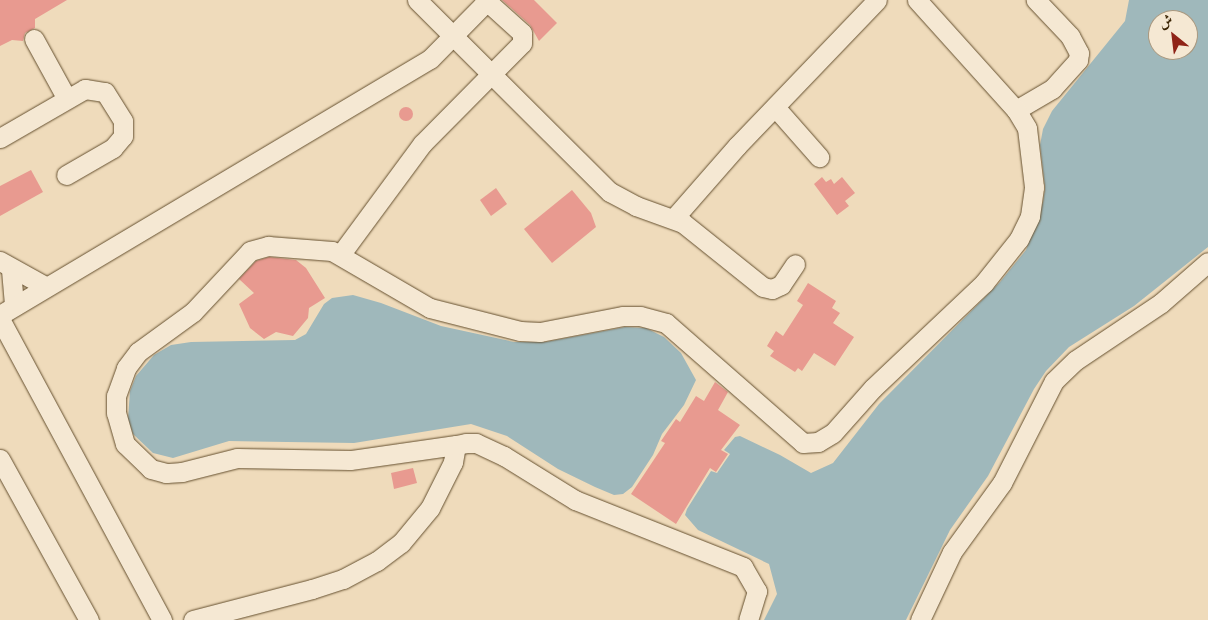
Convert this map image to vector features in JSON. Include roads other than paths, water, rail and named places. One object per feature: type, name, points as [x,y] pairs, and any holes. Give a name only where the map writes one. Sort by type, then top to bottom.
[{"type":"street","points":[[417,0],[490,76],[604,188],[636,206],[674,218],[763,287],[772,289],[781,285],[795,264]]},
{"type":"street","points":[[674,218],[775,106],[877,0]]},
{"type":"street","points":[[748,620],[757,591],[743,567],[575,500],[476,443],[456,444],[350,460],[237,458],[173,473],[151,469],[125,444],[116,413],[118,388],[126,368],[138,352],[193,312],[243,257],[255,248],[268,246],[341,254],[430,308],[520,331],[540,332],[632,315],[666,323],[803,443],[818,442],[833,433],[873,388],[952,316],[1019,240],[1030,216],[1034,188],[1030,140],[1016,110],[917,0]]},
{"type":"street","points":[[1016,110],[1052,89],[1078,60],[1079,53],[1070,36],[1036,0]]},
{"type":"street","points":[[3,260],[7,310],[430,59],[488,3],[522,33],[522,43],[462,102],[399,171],[341,254]]},
{"type":"street","points":[[34,39],[67,99]]},
{"type":"street","points":[[0,138],[67,99],[90,88],[105,92],[123,121],[124,131],[113,148],[66,175]]},
{"type":"street","points":[[775,106],[819,157]]},
{"type":"street","points":[[3,260],[45,286]]},
{"type":"street","points":[[920,620],[952,552],[1002,483],[1054,381],[1076,360],[1161,303],[1208,262]]},
{"type":"street","points":[[0,319],[162,620]]},
{"type":"street","points":[[192,620],[312,589],[343,579],[377,560],[401,542],[430,508],[453,462],[456,444]]},
{"type":"street","points":[[0,459],[89,620]]},
{"type":"water","points":[[1129,0],[1208,0],[1208,247],[1134,306],[1069,347],[1046,371],[1034,389],[988,476],[950,530],[906,620],[764,620],[777,594],[769,564],[698,530],[685,515],[687,509],[711,471],[717,473],[730,454],[724,450],[735,437],[740,436],[780,455],[811,473],[833,463],[879,404],[1000,282],[1026,250],[1043,202],[1045,188],[1040,145],[1043,129],[1052,111],[1125,21]]},
{"type":"water","points":[[353,295],[381,303],[441,326],[514,342],[545,342],[625,327],[646,328],[664,337],[681,353],[696,380],[684,405],[662,434],[653,455],[632,487],[623,494],[614,495],[558,469],[507,436],[471,424],[354,443],[229,441],[173,458],[153,453],[133,434],[128,419],[130,391],[136,376],[154,355],[171,345],[191,342],[295,340],[306,334],[324,304],[332,298]]}]
